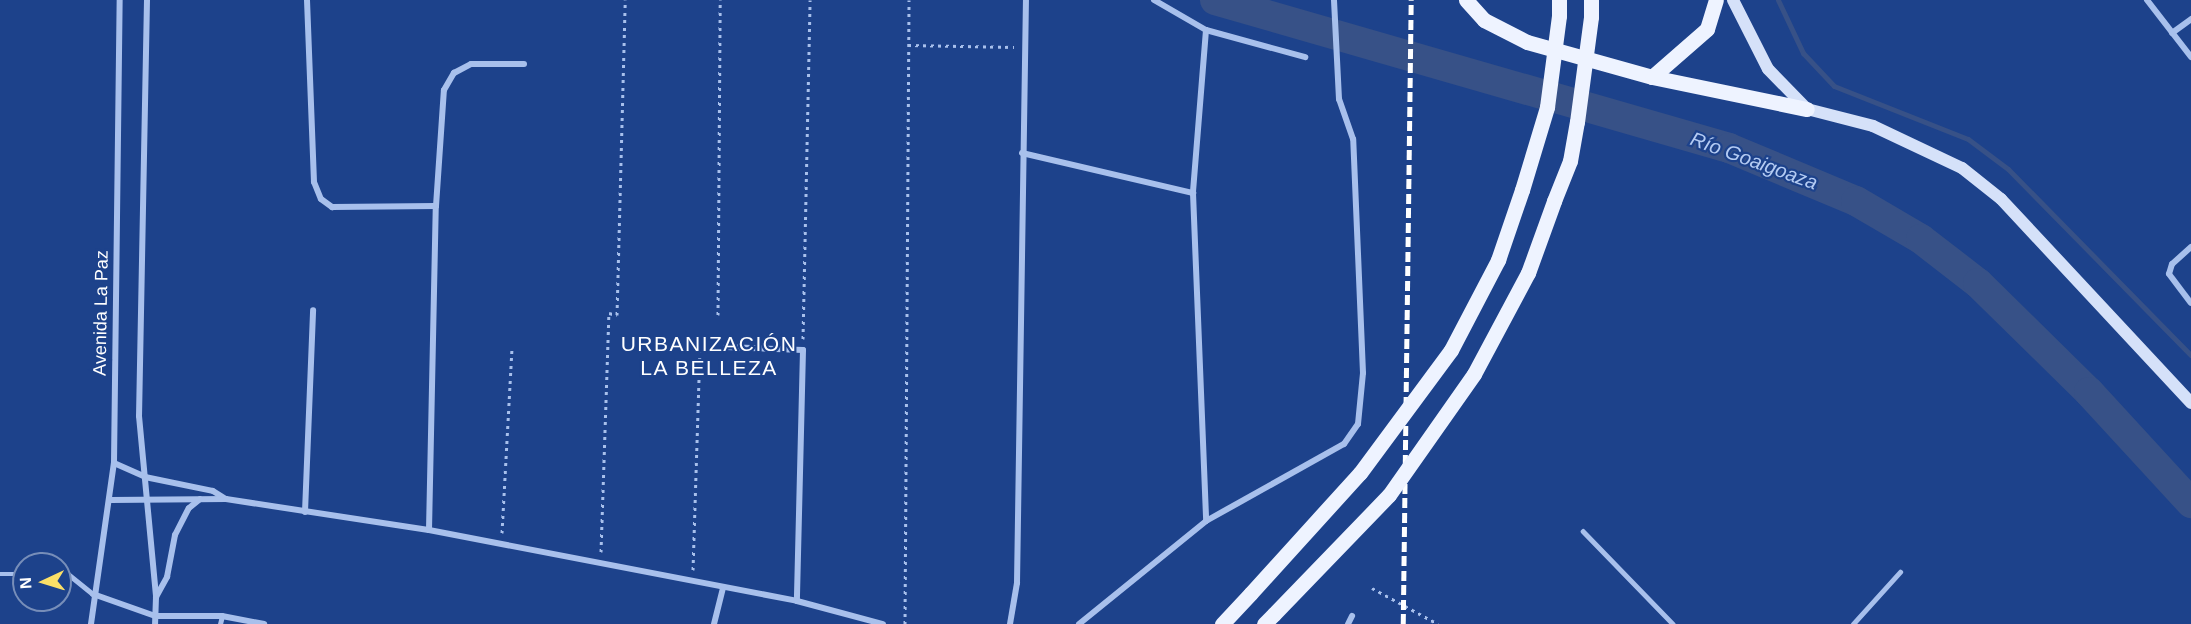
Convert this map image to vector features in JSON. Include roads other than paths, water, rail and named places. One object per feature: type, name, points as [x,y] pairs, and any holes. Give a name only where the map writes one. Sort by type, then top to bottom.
[{"type":"main road","points":[[1467,0],[1484,20],[1527,42],[1652,76],[1807,109],[1873,126],[1962,168],[2001,199],[2191,403]]},
{"type":"main road","points":[[1222,624],[1367,464],[1451,350],[1498,260],[1522,190],[1547,107],[1559,16],[1558,0]]},
{"type":"main road","points":[[1269,619],[1389,495],[1474,374],[1528,273],[1570,161],[1591,17],[1591,0]]},
{"type":"main road","points":[[1652,76],[1707,29],[1716,0]]},
{"type":"main road","points":[[1732,0],[1768,69],[1807,109]]},
{"type":"street","name":"Avenida La Paz","points":[[91,624],[93,594],[111,500],[114,463],[120,0]]},
{"type":"street","points":[[147,0],[139,416],[145,502],[156,597],[155,624]]},
{"type":"street","points":[[308,0],[314,182],[321,199],[332,207],[436,206]]},
{"type":"street","points":[[1010,624],[1017,583],[1022,47],[1026,0]]},
{"type":"street","points":[[1154,0],[1206,30],[1305,57]]},
{"type":"street","points":[[1079,624],[1206,521],[1344,444],[1358,424],[1363,373],[1353,139],[1339,99],[1334,0]]},
{"type":"street","points":[[2147,0],[2191,57]]},
{"type":"street","points":[[2172,33],[2191,19]]},
{"type":"street","points":[[1206,30],[1193,193],[1206,521]]},
{"type":"street","points":[[429,530],[436,206],[444,90],[454,73],[471,64],[524,64]]},
{"type":"street","points":[[1022,153],[1193,193]]},
{"type":"street","points":[[2191,248],[2172,264],[2169,274],[2191,303]]},
{"type":"street","points":[[305,512],[313,310]]},
{"type":"street","points":[[726,347],[803,350],[797,601]]},
{"type":"street","points":[[114,463],[145,477],[213,491],[226,499]]},
{"type":"street","points":[[111,500],[145,502],[200,498],[226,499],[429,530],[797,601],[883,624]]},
{"type":"street","points":[[156,597],[167,577],[175,535],[189,508],[200,498]]},
{"type":"street","points":[[714,624],[723,587]]},
{"type":"street","points":[[93,594],[155,616],[222,616],[264,624]]},
{"type":"street","points":[[1348,624],[1352,616]]},
{"type":"lane","points":[[1583,531],[1673,624]]},
{"type":"lane","points":[[1852,624],[1900,572]]},
{"type":"lane","points":[[72,577],[93,594]]},
{"type":"lane","points":[[220,624],[222,616]]},
{"type":"waterway","name":"Río Goaigoaza","points":[[1215,0],[1729,148],[1856,201],[1921,239],[1978,283],[2089,392],[2191,503]]},
{"type":"waterway","points":[[1778,0],[1803,53],[1834,86],[1968,139],[2008,169],[2191,355]]},
{"type":"railway","points":[[1403,624],[1411,0]]},
{"type":"district","name":"URBANIZACIÓN LA BELLEZA","points":[[709,356]]}]
